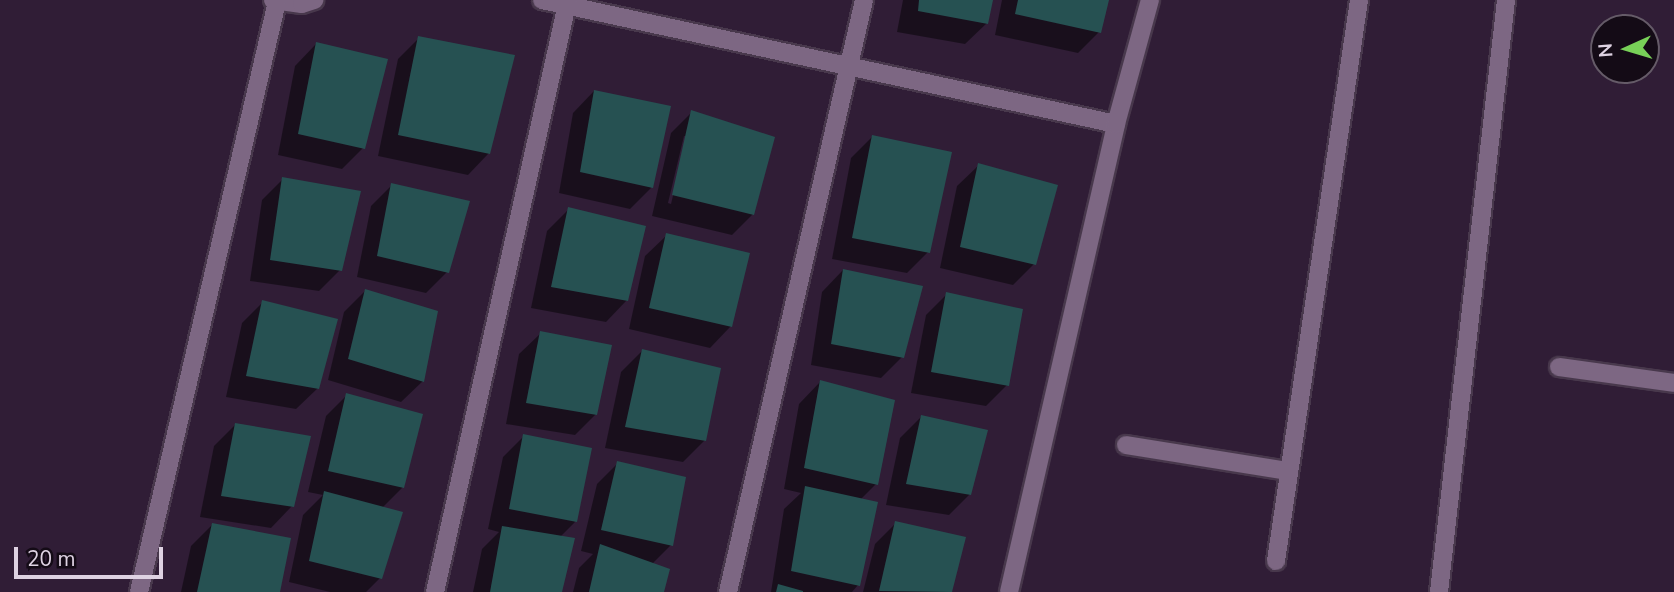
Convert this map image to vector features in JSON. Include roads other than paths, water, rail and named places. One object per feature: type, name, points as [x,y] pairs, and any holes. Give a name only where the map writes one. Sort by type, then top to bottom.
[{"type":"street","points":[[139,592],[275,1],[302,5],[314,0]]},
{"type":"street","points":[[542,0],[568,3],[1116,124]]},
{"type":"street","points":[[728,592],[864,0]]},
{"type":"street","points":[[1009,592],[1116,124],[1150,0]]},
{"type":"street","points":[[1276,561],[1359,0]]},
{"type":"street","points":[[1439,592],[1506,0]]},
{"type":"street","points":[[435,592],[568,3]]},
{"type":"street","points":[[1559,367],[1674,383]]},
{"type":"street","points":[[1126,445],[1289,471]]}]
